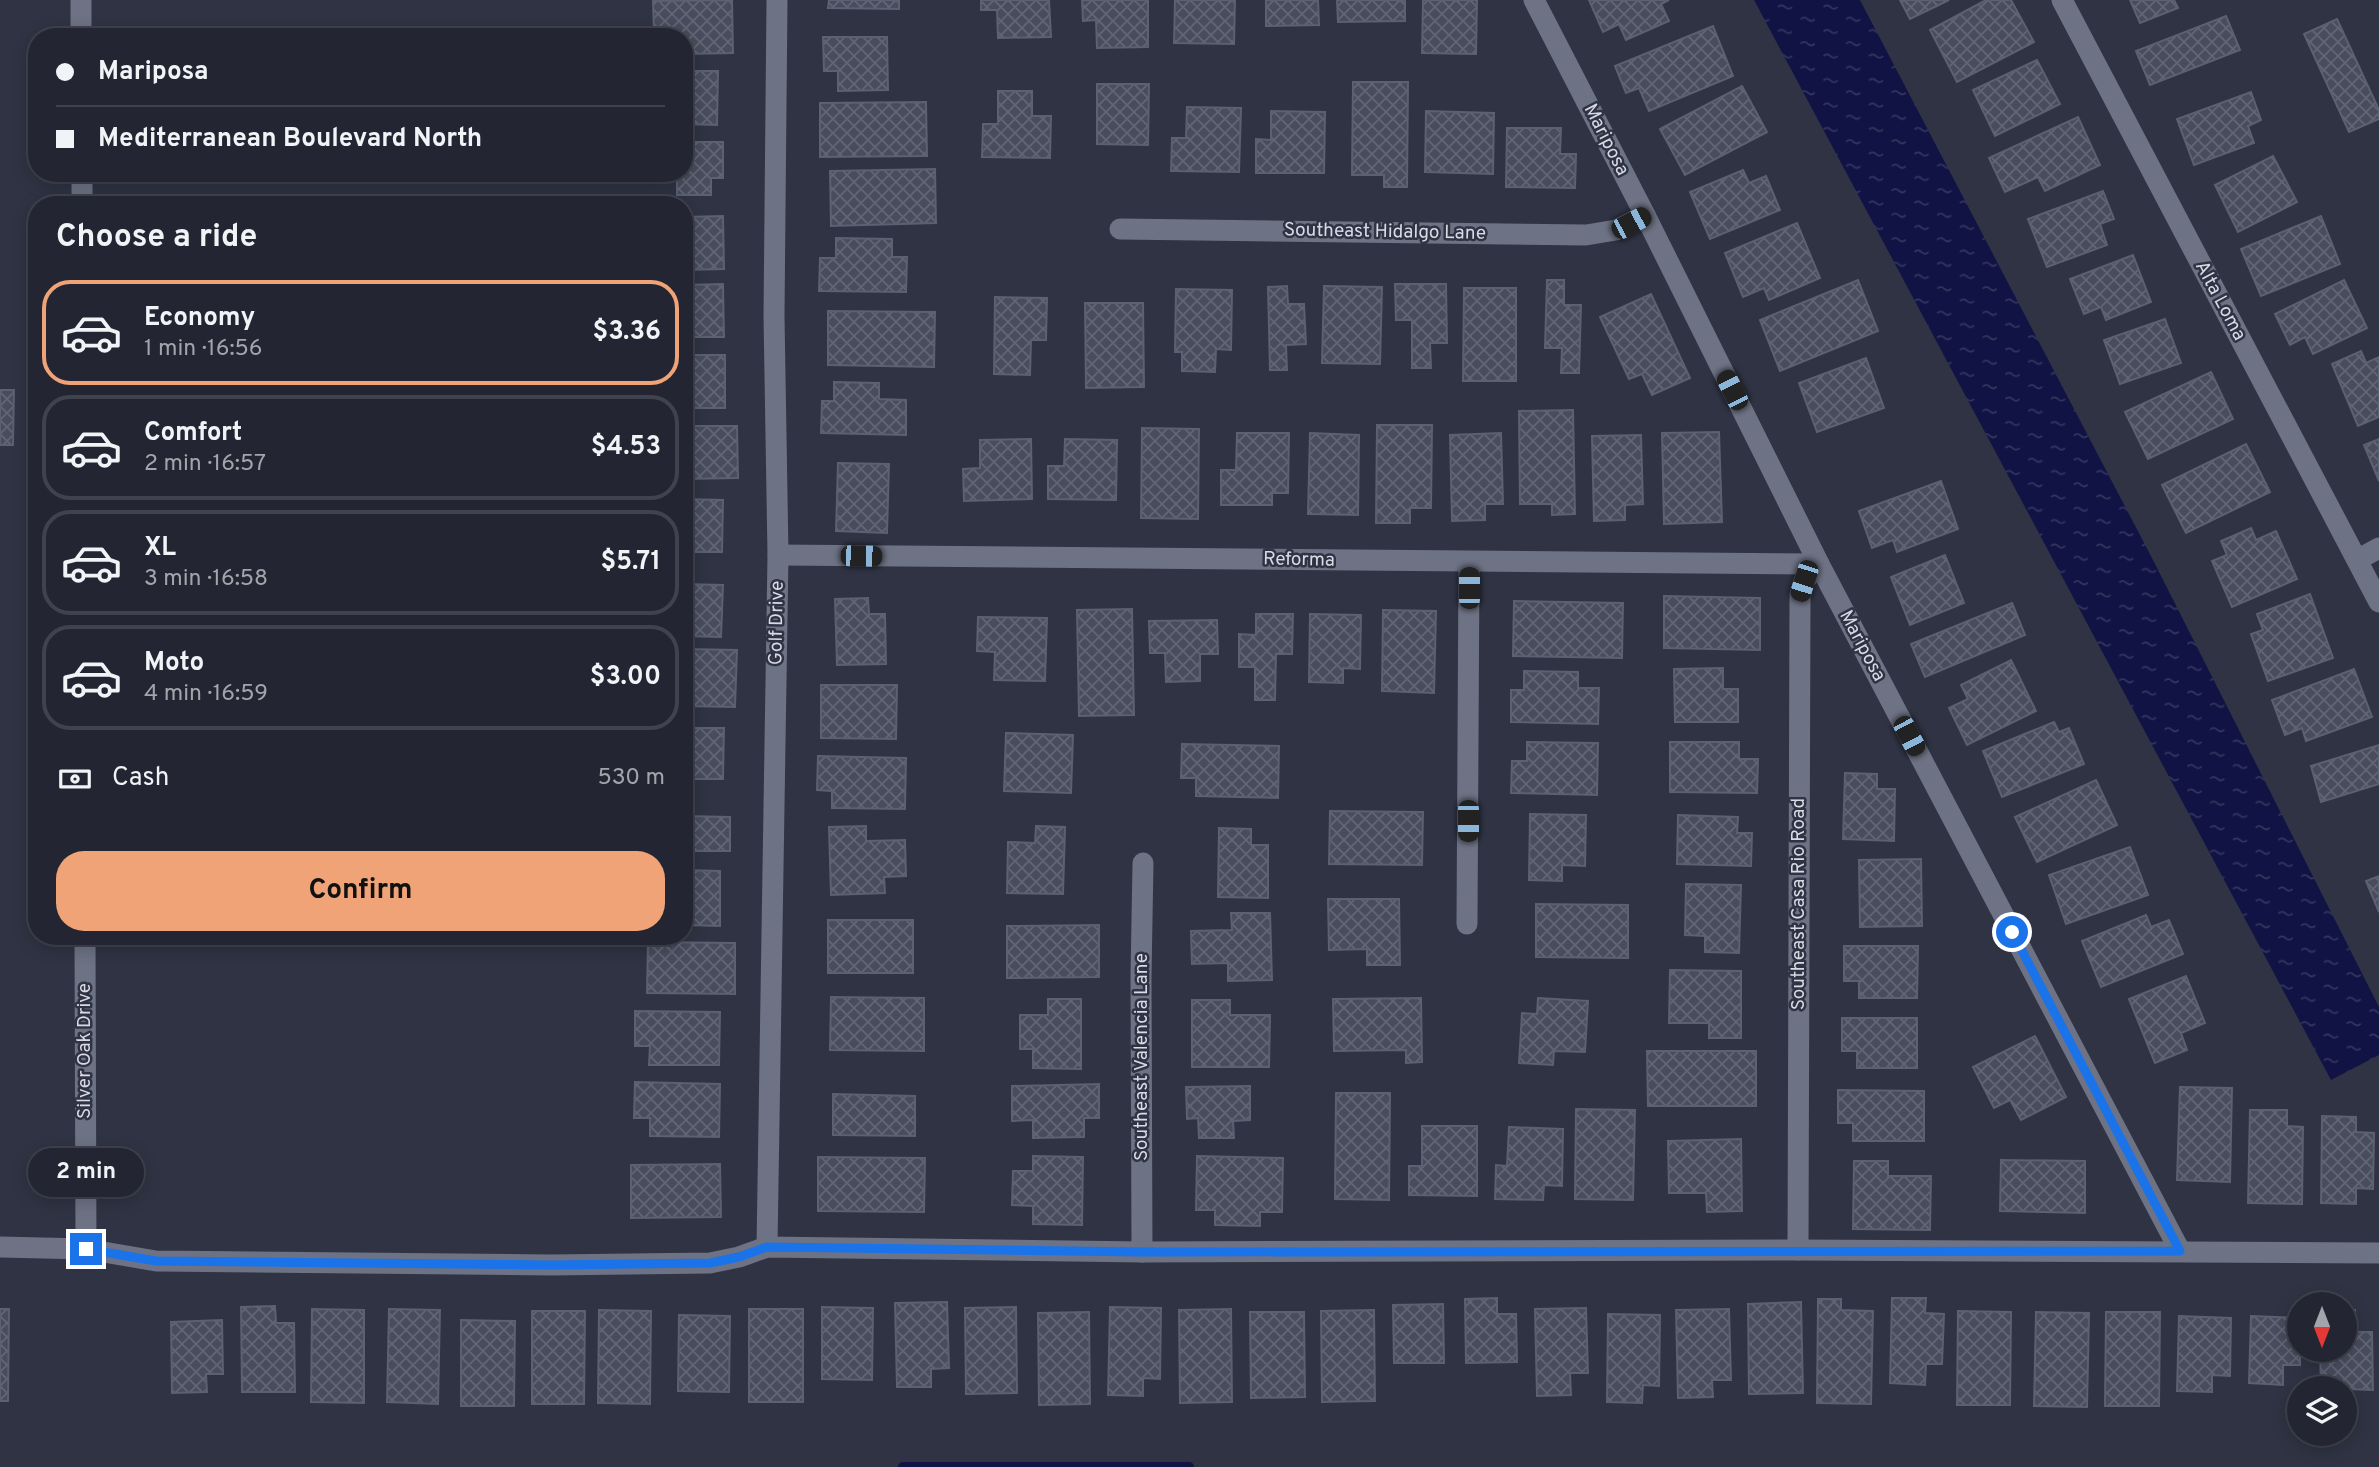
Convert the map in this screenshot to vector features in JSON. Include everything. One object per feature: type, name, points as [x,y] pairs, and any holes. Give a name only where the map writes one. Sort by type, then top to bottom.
[{"type":"street","points":[[81,0],[81,28]]},
{"type":"street","name":"Golf Drive","points":[[767,1247],[778,555],[774,316],[777,0]]},
{"type":"street","name":"Mariposa","points":[[1534,0],[1645,215],[1819,564],[2180,1251]]},
{"type":"street","name":"Alta Loma","points":[[2062,0],[2379,602]]},
{"type":"street","name":"Southeast Hidalgo Lane","points":[[1120,229],[1586,235],[1616,230],[1645,215]]},
{"type":"street","points":[[2357,560],[2379,548]]},
{"type":"street","name":"Reforma","points":[[778,555],[1819,564]]},
{"type":"street","points":[[1467,924],[1469,562]]},
{"type":"street","name":"Southeast Casa Rio Road","points":[[1798,1250],[1800,595],[1804,581],[1819,564]]},
{"type":"street","name":"Southeast Valencia Lane","points":[[1142,1252],[1143,863]]},
{"type":"street","name":"Silver Oak Drive","points":[[85,945],[86,1249]]},
{"type":"street","points":[[0,1247],[86,1249],[156,1261],[551,1265],[710,1263],[767,1247],[1142,1252],[1798,1250],[2379,1253]]},
{"type":"water","points":[[1754,0],[1860,0],[2152,558],[2379,1007],[2379,1055],[2331,1080]]},
{"type":"building","points":[[732,0],[733,53],[693,54],[693,28],[654,28],[653,1]]},
{"type":"building","points":[[829,0],[899,0],[899,9],[828,8]]},
{"type":"building","points":[[981,0],[1049,0],[1051,37],[998,38],[997,10],[981,10]]},
{"type":"building","points":[[1082,0],[1148,0],[1148,47],[1097,48],[1096,20],[1083,21]]},
{"type":"building","points":[[1175,0],[1235,0],[1234,44],[1174,43]]},
{"type":"building","points":[[1266,0],[1318,0],[1319,25],[1266,26]]},
{"type":"building","points":[[1337,0],[1405,0],[1405,21],[1338,22]]},
{"type":"building","points":[[1423,0],[1477,0],[1476,54],[1422,53]]},
{"type":"building","points":[[1589,0],[1669,0],[1661,4],[1669,21],[1626,40],[1619,24],[1603,32]]},
{"type":"building","points":[[1900,0],[1949,0],[1910,19]]},
{"type":"building","points":[[1986,0],[2011,0],[2034,42],[1957,82],[1930,30]]},
{"type":"building","points":[[2130,0],[2174,0],[2178,8],[2140,23]]},
{"type":"building","points":[[2226,16],[2240,50],[2150,85],[2136,51]]},
{"type":"building","points":[[2337,19],[2379,110],[2379,119],[2349,132],[2304,34]]},
{"type":"building","points":[[1713,26],[1733,76],[1649,111],[1639,88],[1626,93],[1615,66]]},
{"type":"building","points":[[823,37],[887,37],[888,90],[838,91],[838,71],[824,71]]},
{"type":"building","points":[[2037,60],[2060,104],[1995,136],[1973,90]]},
{"type":"building","points":[[693,71],[718,71],[717,125],[693,124]]},
{"type":"building","points":[[1353,82],[1408,82],[1407,187],[1384,187],[1384,175],[1352,175]]},
{"type":"building","points":[[1097,84],[1149,84],[1148,145],[1097,144]]},
{"type":"building","points":[[1742,86],[1767,132],[1685,175],[1660,129]]},
{"type":"building","points":[[998,91],[1032,91],[1032,116],[1051,116],[1050,158],[982,157],[983,124],[998,124]]},
{"type":"building","points":[[2251,92],[2261,120],[2248,126],[2254,143],[2194,165],[2177,119]]},
{"type":"building","points":[[926,102],[927,156],[820,157],[820,103]]},
{"type":"building","points":[[1187,107],[1241,108],[1239,172],[1171,171],[1172,138],[1186,138]]},
{"type":"building","points":[[1271,111],[1325,112],[1324,173],[1256,173],[1256,139],[1271,140]]},
{"type":"building","points":[[1426,111],[1494,113],[1493,174],[1425,172]]},
{"type":"building","points":[[2078,117],[2100,165],[2045,191],[2038,177],[2005,192],[1989,158]]},
{"type":"building","points":[[1507,128],[1561,128],[1560,154],[1576,154],[1575,188],[1506,187]]},
{"type":"building","points":[[693,142],[723,142],[723,178],[711,178],[711,195],[677,195],[677,182],[693,182]]},
{"type":"building","points":[[2273,156],[2297,202],[2238,232],[2215,185]]},
{"type":"building","points":[[935,169],[936,223],[831,226],[830,171]]},
{"type":"building","points":[[1743,170],[1749,183],[1766,176],[1780,210],[1710,239],[1690,192]]},
{"type":"building","points":[[2103,191],[2114,219],[2100,224],[2107,245],[2047,267],[2028,219]]},
{"type":"building","points":[[723,216],[724,269],[693,270],[693,217]]},
{"type":"building","points":[[2321,216],[2340,264],[2261,296],[2241,249]]},
{"type":"building","points":[[1797,223],[1820,278],[1769,300],[1764,288],[1743,297],[1725,253]]},
{"type":"building","points":[[836,238],[892,239],[892,257],[907,257],[906,292],[819,291],[820,258],[836,258]]},
{"type":"building","points":[[2133,255],[2151,302],[2106,320],[2101,307],[2084,314],[2070,279]]},
{"type":"building","points":[[1547,280],[1564,280],[1564,305],[1581,305],[1579,373],[1561,373],[1562,348],[1545,348]]},
{"type":"building","points":[[1858,280],[1878,331],[1780,371],[1760,320]]},
{"type":"building","points":[[2344,280],[2367,328],[2313,354],[2305,337],[2290,345],[2275,314]]},
{"type":"building","points":[[723,284],[724,337],[693,337],[693,285]]},
{"type":"building","points":[[1395,284],[1446,284],[1447,343],[1430,343],[1431,368],[1412,368],[1412,320],[1396,320]]},
{"type":"building","points":[[1287,286],[1288,304],[1304,304],[1306,344],[1286,345],[1287,370],[1270,370],[1268,287]]},
{"type":"building","points":[[1324,286],[1382,287],[1380,364],[1322,363]]},
{"type":"building","points":[[1464,288],[1516,288],[1516,381],[1463,381]]},
{"type":"building","points":[[1176,289],[1232,290],[1231,350],[1216,349],[1215,372],[1182,371],[1182,352],[1175,352]]},
{"type":"building","points":[[1651,294],[1690,378],[1652,395],[1642,374],[1629,379],[1600,317]]},
{"type":"building","points":[[995,297],[1047,298],[1046,340],[1031,340],[1030,375],[994,374]]},
{"type":"building","points":[[1085,303],[1143,303],[1144,387],[1086,388]]},
{"type":"building","points":[[828,311],[935,312],[934,367],[828,365]]},
{"type":"building","points":[[2165,319],[2181,363],[2120,384],[2104,340]]},
{"type":"building","points":[[2361,351],[2366,363],[2379,357],[2379,417],[2358,426],[2332,364]]},
{"type":"building","points":[[693,355],[725,355],[725,408],[693,408]]},
{"type":"building","points":[[1866,358],[1884,408],[1817,432],[1799,383]]},
{"type":"building","points":[[2211,372],[2233,419],[2148,459],[2125,412]]},
{"type":"building","points":[[834,382],[879,383],[879,399],[906,400],[906,435],[821,433],[822,401],[834,401]]},
{"type":"building","points":[[0,390],[14,390],[13,445],[0,445]]},
{"type":"building","points":[[1573,410],[1575,514],[1552,515],[1552,504],[1520,504],[1519,411]]},
{"type":"building","points":[[1377,425],[1432,425],[1431,508],[1410,508],[1410,523],[1376,523]]},
{"type":"building","points":[[693,426],[737,426],[738,478],[693,479]]},
{"type":"building","points":[[1142,428],[1199,429],[1198,519],[1141,518]]},
{"type":"building","points":[[1719,432],[1722,522],[1664,524],[1662,433]]},
{"type":"building","points":[[1237,433],[1289,433],[1288,493],[1272,493],[1272,505],[1221,505],[1221,470],[1236,470]]},
{"type":"building","points":[[1310,433],[1359,435],[1358,515],[1308,514]]},
{"type":"building","points":[[1501,433],[1503,504],[1485,504],[1485,520],[1452,521],[1450,435]]},
{"type":"building","points":[[1641,435],[1643,504],[1625,505],[1625,520],[1594,521],[1592,436]]},
{"type":"building","points":[[1031,439],[1032,499],[964,501],[963,469],[980,468],[980,440]]},
{"type":"building","points":[[1065,439],[1117,440],[1116,500],[1048,499],[1048,466],[1064,466]]},
{"type":"building","points":[[2379,439],[2379,481],[2364,445]]},
{"type":"building","points":[[2246,444],[2270,492],[2186,533],[2162,485]]},
{"type":"building","points":[[838,463],[889,464],[887,533],[836,531]]},
{"type":"building","points":[[1941,481],[1958,529],[1897,552],[1893,540],[1872,548],[1859,511]]},
{"type":"building","points":[[693,499],[723,500],[722,552],[693,552]]},
{"type":"building","points":[[2251,528],[2256,540],[2276,531],[2297,579],[2232,607],[2212,561],[2227,555],[2221,541]]},
{"type":"building","points":[[1945,555],[1964,603],[1910,625],[1891,577]]},
{"type":"building","points":[[693,584],[723,585],[721,637],[693,636]]},
{"type":"building","points":[[2310,594],[2333,658],[2268,681],[2251,634],[2263,630],[2257,614]]},
{"type":"building","points":[[1664,596],[1760,598],[1760,650],[1664,648]]},
{"type":"building","points":[[868,598],[869,614],[885,614],[886,664],[837,665],[835,599]]},
{"type":"building","points":[[1514,601],[1623,603],[1622,658],[1513,656]]},
{"type":"building","points":[[2012,603],[2025,635],[1925,677],[1911,644]]},
{"type":"building","points":[[1132,609],[1134,715],[1079,716],[1077,610]]},
{"type":"building","points":[[1383,610],[1436,611],[1434,693],[1382,691]]},
{"type":"building","points":[[1256,614],[1293,614],[1292,654],[1276,654],[1275,700],[1255,700],[1255,667],[1239,667],[1239,634],[1256,635]]},
{"type":"building","points":[[1310,614],[1361,615],[1360,669],[1343,668],[1343,683],[1309,682]]},
{"type":"building","points":[[978,617],[1047,618],[1045,681],[994,680],[995,652],[977,651]]},
{"type":"building","points":[[1217,620],[1218,654],[1200,654],[1200,681],[1166,682],[1165,653],[1150,653],[1149,621]]},
{"type":"building","points":[[693,649],[737,650],[735,707],[693,706]]},
{"type":"building","points":[[2011,660],[2036,711],[1967,745],[1949,708],[1968,699],[1961,685]]},
{"type":"building","points":[[1723,668],[1723,689],[1738,689],[1738,722],[1675,722],[1674,669]]},
{"type":"building","points":[[2354,669],[2372,717],[2306,741],[2302,728],[2285,735],[2272,700]]},
{"type":"building","points":[[1524,671],[1578,672],[1578,688],[1599,688],[1598,724],[1511,722],[1511,690],[1524,690]]},
{"type":"building","points":[[821,685],[897,685],[896,739],[821,738]]},
{"type":"building","points":[[2054,722],[2059,732],[2069,728],[2084,764],[2002,797],[1983,751]]},
{"type":"building","points":[[693,728],[724,728],[723,779],[693,779]]},
{"type":"building","points":[[1006,733],[1073,735],[1071,793],[1004,791]]},
{"type":"building","points":[[1527,742],[1598,743],[1597,795],[1511,793],[1512,761],[1527,761]]},
{"type":"building","points":[[1670,742],[1739,742],[1739,759],[1758,759],[1757,793],[1670,792]]},
{"type":"building","points":[[1182,744],[1279,746],[1278,798],[1196,796],[1196,778],[1181,778]]},
{"type":"building","points":[[2379,745],[2379,784],[2321,802],[2311,766]]},
{"type":"building","points":[[818,756],[906,758],[905,809],[832,808],[832,791],[817,790]]},
{"type":"building","points":[[1845,773],[1877,774],[1877,789],[1895,789],[1894,841],[1843,839]]},
{"type":"building","points":[[2096,780],[2117,825],[2037,862],[2015,817]]},
{"type":"building","points":[[1330,811],[1423,812],[1422,865],[1329,864]]},
{"type":"building","points":[[1530,814],[1586,815],[1585,866],[1562,865],[1562,881],[1529,880]]},
{"type":"building","points":[[1678,815],[1738,817],[1737,833],[1752,833],[1751,866],[1677,864]]},
{"type":"building","points":[[693,816],[730,817],[730,851],[693,851]]},
{"type":"building","points":[[866,826],[866,841],[905,840],[906,876],[884,877],[885,893],[831,895],[829,827]]},
{"type":"building","points":[[1036,826],[1065,827],[1063,894],[1007,893],[1008,842],[1035,843]]},
{"type":"building","points":[[1219,828],[1251,829],[1251,845],[1268,845],[1268,898],[1218,897]]},
{"type":"building","points":[[2130,847],[2148,895],[2066,924],[2049,875]]},
{"type":"building","points":[[1921,859],[1922,926],[1860,927],[1859,860]]},
{"type":"building","points":[[693,870],[720,871],[720,926],[693,925]]},
{"type":"building","points":[[2379,876],[2379,912],[2366,881]]},
{"type":"building","points":[[1686,884],[1741,885],[1739,953],[1705,952],[1705,936],[1685,935]]},
{"type":"building","points":[[1328,899],[1399,899],[1400,965],[1367,965],[1367,949],[1329,950]]},
{"type":"building","points":[[1536,904],[1628,905],[1628,958],[1536,957]]},
{"type":"building","points":[[1231,913],[1270,913],[1272,980],[1228,981],[1228,963],[1192,964],[1191,931],[1232,930]]},
{"type":"building","points":[[2146,915],[2151,927],[2169,920],[2183,954],[2101,987],[2082,941]]},
{"type":"building","points":[[828,920],[913,920],[913,973],[828,973]]},
{"type":"building","points":[[1099,925],[1099,977],[1007,978],[1007,926]]},
{"type":"building","points":[[735,943],[735,994],[647,993],[648,945]]},
{"type":"building","points":[[1844,946],[1918,946],[1917,998],[1859,998],[1859,981],[1844,981]]},
{"type":"building","points":[[1670,970],[1741,971],[1741,1038],[1709,1038],[1709,1023],[1669,1023]]},
{"type":"building","points":[[2186,976],[2205,1023],[2181,1033],[2187,1050],[2155,1063],[2129,999]]},
{"type":"building","points":[[831,997],[924,998],[924,1051],[830,1050]]},
{"type":"building","points":[[1421,998],[1422,1062],[1406,1063],[1406,1050],[1334,1051],[1333,999]]},
{"type":"building","points":[[1538,998],[1588,1001],[1585,1052],[1554,1051],[1553,1065],[1519,1063],[1522,1013],[1537,1014]]},
{"type":"building","points":[[1048,999],[1081,999],[1081,1069],[1033,1068],[1033,1049],[1020,1049],[1020,1015],[1048,1015]]},
{"type":"building","points":[[1192,1000],[1230,1000],[1230,1015],[1270,1015],[1269,1067],[1192,1067]]},
{"type":"building","points":[[635,1011],[720,1012],[719,1065],[649,1065],[650,1046],[635,1046]]},
{"type":"building","points":[[1842,1018],[1917,1018],[1917,1068],[1857,1068],[1857,1051],[1842,1051]]},
{"type":"building","points":[[2035,1036],[2066,1097],[2021,1120],[2010,1100],[1994,1108],[1973,1067]]},
{"type":"building","points":[[1647,1051],[1756,1051],[1756,1106],[1648,1106]]},
{"type":"building","points":[[635,1082],[720,1084],[719,1137],[650,1136],[650,1118],[634,1118]]},
{"type":"building","points":[[1099,1084],[1099,1118],[1084,1118],[1084,1137],[1033,1138],[1033,1120],[1012,1121],[1012,1086]]},
{"type":"building","points":[[1250,1086],[1250,1120],[1233,1121],[1234,1138],[1199,1138],[1198,1118],[1187,1119],[1186,1087]]},
{"type":"building","points":[[2180,1087],[2232,1088],[2230,1182],[2177,1180]]},
{"type":"building","points":[[1838,1090],[1924,1091],[1924,1141],[1853,1141],[1853,1123],[1838,1123]]},
{"type":"building","points":[[1336,1093],[1390,1093],[1389,1200],[1335,1199]]},
{"type":"building","points":[[833,1094],[915,1096],[915,1136],[833,1135]]},
{"type":"building","points":[[1576,1109],[1635,1110],[1633,1200],[1575,1199]]},
{"type":"building","points":[[2250,1110],[2287,1110],[2287,1126],[2303,1127],[2302,1204],[2248,1203]]},
{"type":"building","points":[[2322,1116],[2356,1117],[2356,1132],[2374,1133],[2373,1189],[2356,1188],[2356,1204],[2321,1203]]},
{"type":"building","points":[[1422,1126],[1477,1126],[1477,1196],[1409,1195],[1409,1166],[1422,1166]]},
{"type":"building","points":[[1509,1127],[1563,1129],[1562,1186],[1544,1185],[1543,1200],[1495,1199],[1496,1165],[1507,1166]]},
{"type":"building","points":[[1741,1139],[1742,1211],[1707,1212],[1706,1193],[1669,1193],[1668,1141]]},
{"type":"building","points":[[1033,1156],[1083,1157],[1082,1225],[1033,1224],[1033,1206],[1012,1205],[1013,1171],[1033,1171]]},
{"type":"building","points":[[1197,1156],[1283,1158],[1282,1212],[1260,1212],[1260,1226],[1215,1225],[1215,1210],[1196,1210]]},
{"type":"building","points":[[818,1157],[925,1158],[924,1212],[818,1211]]},
{"type":"building","points":[[2001,1160],[2085,1161],[2085,1213],[2000,1211]]},
{"type":"building","points":[[1854,1161],[1888,1161],[1888,1176],[1931,1176],[1930,1230],[1853,1229]]},
{"type":"building","points":[[720,1164],[721,1217],[631,1218],[631,1165]]},
{"type":"building","points":[[1497,1298],[1497,1314],[1516,1314],[1517,1362],[1466,1363],[1465,1299]]},
{"type":"building","points":[[1892,1298],[1926,1298],[1925,1313],[1944,1314],[1942,1364],[1926,1364],[1925,1385],[1890,1383]]},
{"type":"building","points":[[1818,1299],[1841,1299],[1841,1310],[1873,1311],[1871,1404],[1817,1403]]},
{"type":"building","points":[[947,1302],[949,1368],[931,1369],[931,1387],[897,1387],[895,1303]]},
{"type":"building","points":[[1801,1302],[1803,1393],[1749,1394],[1748,1304]]},
{"type":"building","points":[[1443,1304],[1444,1363],[1394,1363],[1393,1305]]},
{"type":"building","points":[[275,1306],[276,1323],[294,1323],[295,1392],[242,1392],[241,1307]]},
{"type":"building","points":[[822,1307],[873,1308],[872,1380],[822,1379]]},
{"type":"building","points":[[1016,1307],[1017,1393],[966,1394],[965,1308]]},
{"type":"building","points":[[1110,1307],[1161,1308],[1160,1379],[1143,1378],[1143,1396],[1108,1395]]},
{"type":"building","points":[[1586,1308],[1588,1373],[1570,1373],[1571,1395],[1537,1396],[1535,1309]]},
{"type":"building","points":[[0,1309],[9,1309],[8,1401],[0,1401]]},
{"type":"building","points":[[312,1309],[364,1310],[364,1403],[311,1402]]},
{"type":"building","points":[[389,1309],[440,1310],[438,1404],[387,1402]]},
{"type":"building","points":[[749,1309],[803,1309],[803,1402],[749,1402]]},
{"type":"building","points":[[1231,1309],[1232,1402],[1180,1403],[1179,1310]]},
{"type":"building","points":[[1729,1309],[1731,1380],[1712,1380],[1713,1397],[1678,1398],[1676,1310]]},
{"type":"building","points":[[599,1310],[651,1311],[650,1404],[598,1403]]},
{"type":"building","points":[[1374,1310],[1375,1401],[1322,1402],[1321,1311]]},
{"type":"building","points":[[532,1311],[585,1311],[584,1404],[532,1404]]},
{"type":"building","points":[[1958,1311],[2011,1312],[2010,1405],[1957,1405]]},
{"type":"building","points":[[1089,1312],[1090,1404],[1039,1405],[1038,1313]]},
{"type":"building","points":[[1250,1312],[1304,1312],[1305,1397],[1251,1398]]},
{"type":"building","points":[[2036,1312],[2089,1313],[2087,1407],[2034,1406]]},
{"type":"building","points":[[2106,1312],[2160,1312],[2159,1406],[2105,1406]]},
{"type":"building","points":[[1608,1314],[1660,1315],[1659,1386],[1643,1385],[1642,1403],[1607,1402]]},
{"type":"building","points":[[679,1315],[730,1316],[729,1392],[678,1391]]},
{"type":"building","points":[[2179,1316],[2231,1318],[2230,1376],[2212,1375],[2212,1392],[2177,1391]]},
{"type":"building","points":[[2251,1316],[2287,1317],[2287,1362],[2300,1362],[2300,1365],[2283,1365],[2283,1385],[2249,1383]]},
{"type":"building","points":[[222,1320],[223,1374],[206,1374],[207,1392],[172,1393],[171,1322]]},
{"type":"building","points":[[461,1320],[515,1321],[514,1406],[461,1406]]},
{"type":"building","points":[[2357,1332],[2372,1332],[2373,1390],[2357,1389],[2357,1376],[2321,1376],[2320,1362],[2357,1362]]},
{"type":"waterway","points":[[903,1467],[1189,1467]]},
{"type":"route","points":[[86,1249],[156,1261],[551,1265],[710,1263],[767,1247],[1142,1252],[2180,1251],[2012,932]]}]
